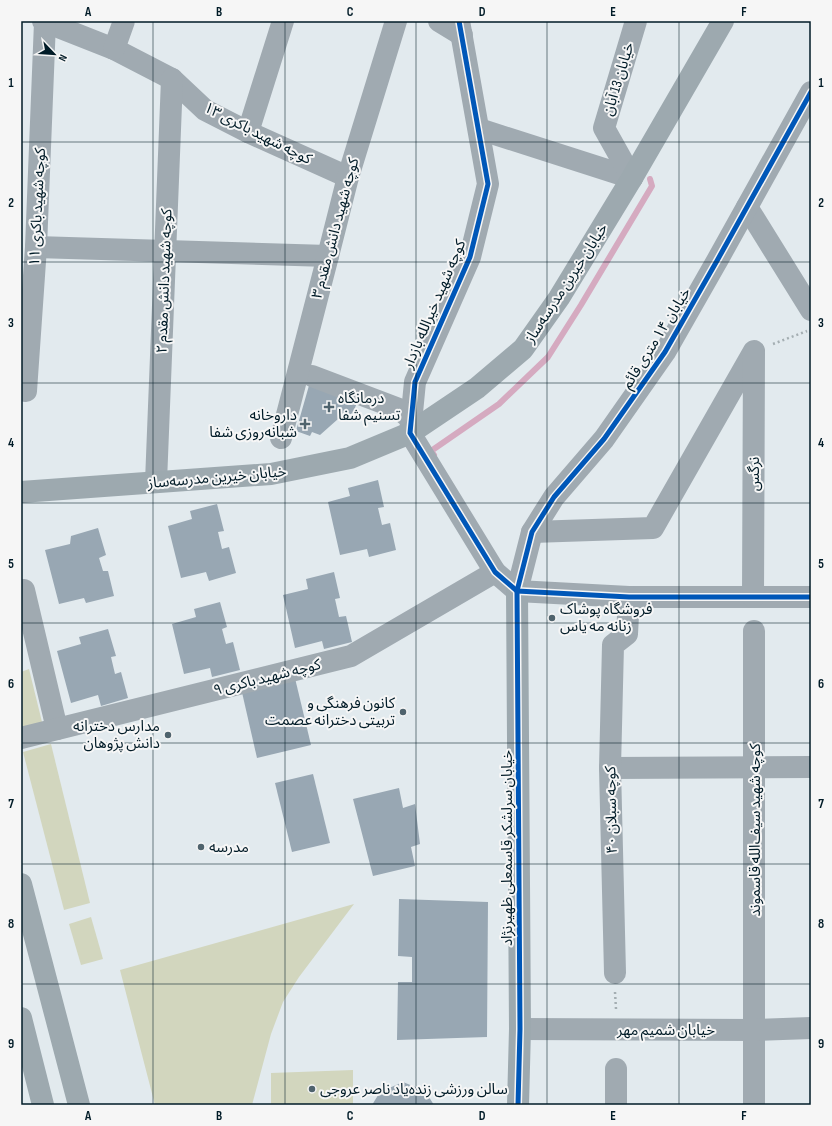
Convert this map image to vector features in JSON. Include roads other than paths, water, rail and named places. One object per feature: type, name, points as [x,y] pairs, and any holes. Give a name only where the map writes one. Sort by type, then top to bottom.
[{"type":"main road","name":"خیابان خیرین مدرسه‌ساز","points":[[21,492],[278,473],[350,458],[477,388],[523,349],[559,298],[632,178],[723,21]]},
{"type":"main road","name":"خیابان سرلشکر قاسمعلی ظهیرنژاد","points":[[517,591],[520,1029],[518,1105]]},
{"type":"main road","points":[[21,884],[79,1105]]},
{"type":"main road","points":[[21,1018],[43,1105]]},
{"type":"street","points":[[114,49],[124,21]]},
{"type":"street","points":[[248,132],[283,21]]},
{"type":"street","name":"کوچه شهید دانش مقدم ۳","points":[[281,438],[348,177],[396,21]]},
{"type":"street","points":[[439,21],[460,28]]},
{"type":"street","name":"خیابان 13 آبان","points":[[632,178],[604,128],[636,21]]},
{"type":"street","name":"کوچه شهید باکری ۱۳","points":[[44,22],[114,49],[172,79],[205,110],[248,132],[348,177]]},
{"type":"street","name":"کوچه شهید باکری ۱۱","points":[[26,391],[36,246],[44,22]]},
{"type":"street","name":"کوچه شهید خیرالله بازدار","points":[[410,426],[415,382],[470,257],[488,184],[460,28]]},
{"type":"street","name":"کوچه شهید دانش مقدم ۲","points":[[156,482],[172,79]]},
{"type":"street","name":"خیابان ۱۴ متری قائم","points":[[517,591],[532,532],[554,497],[604,439],[665,352],[811,92]]},
{"type":"street","points":[[479,129],[632,178]]},
{"type":"street","points":[[747,207],[811,310]]},
{"type":"street","points":[[36,246],[328,256]]},
{"type":"street","name":"نرگس","points":[[532,532],[652,528],[754,351],[753,597]]},
{"type":"street","points":[[312,376],[399,409],[495,572],[517,591],[629,597],[811,598]]},
{"type":"street","name":"کوچه شهید باکری ۹","points":[[21,738],[351,656],[495,572]]},
{"type":"street","points":[[24,590],[57,729]]},
{"type":"street","name":"کوچه سبلان ۴۰","points":[[615,973],[610,768],[613,644],[627,634],[629,597]]},
{"type":"street","name":"کوچه شهید سیف‌الله قاسموند","points":[[754,631],[754,1105]]},
{"type":"street","points":[[610,768],[811,767]]},
{"type":"street","name":"خیابان شمیم مهر","points":[[520,1029],[755,1030],[811,1028]]},
{"type":"street","points":[[616,1069],[616,1105]]},
{"type":"waterway","points":[[434,455],[431,451],[499,404],[548,357],[652,186],[650,179]]},
{"type":"place","name":"درمانگاه تسنیم شفا","points":[[329,407]]},
{"type":"place","name":"داروخانه شبانه‌روزی شفا","points":[[305,424]]},
{"type":"place","name":"فروشگاه پوشاک زنانه مه یاس","points":[[552,618]]},
{"type":"place","name":"کانون فرهنگی و تربیتی دخترانه عصمت","points":[[403,712]]},
{"type":"place","name":"مدارس دخترانه دانش پژوهان","points":[[168,735]]},
{"type":"place","name":"مدرسه","points":[[201,847]]},
{"type":"place","name":"سالن ورزشی زنده‌یاد ناصر عروجی","points":[[312,1089]]}]
